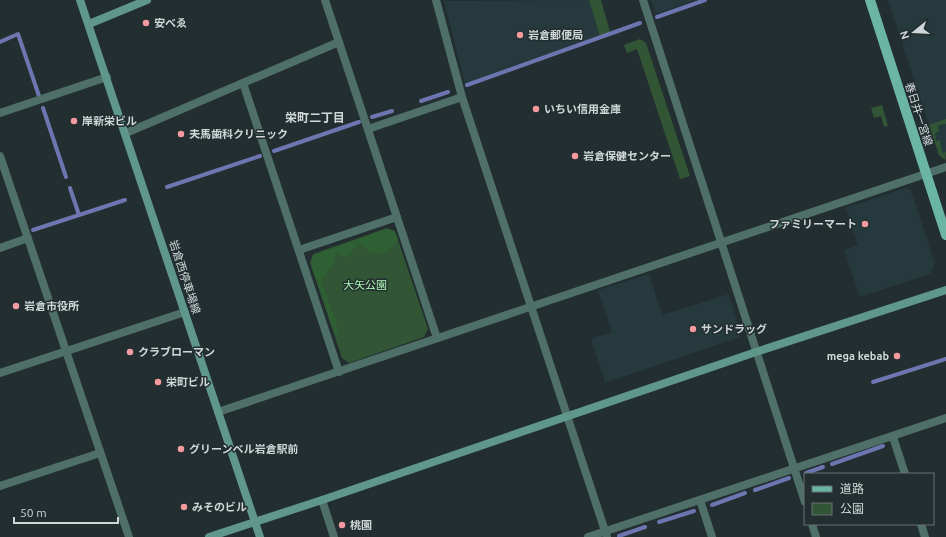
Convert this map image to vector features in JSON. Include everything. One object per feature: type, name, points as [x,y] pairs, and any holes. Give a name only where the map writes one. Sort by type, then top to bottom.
[{"type":"main road","name":"春日井一宮線","points":[[870,0],[946,235]]},
{"type":"street","name":"岩倉西停車場線","points":[[80,0],[126,133],[260,537]]},
{"type":"street","points":[[89,24],[148,0]]},
{"type":"street","points":[[325,0],[437,338]]},
{"type":"street","points":[[436,0],[462,97],[606,534]]},
{"type":"street","points":[[643,0],[720,243],[804,499]]},
{"type":"street","points":[[866,0],[873,11]]},
{"type":"street","points":[[126,133],[339,42]]},
{"type":"street","points":[[0,113],[107,77]]},
{"type":"street","points":[[243,83],[339,372]]},
{"type":"street","points":[[368,129],[462,97]]},
{"type":"street","points":[[0,156],[129,537]]},
{"type":"street","points":[[218,412],[946,167]]},
{"type":"street","points":[[298,250],[397,217]]},
{"type":"street","points":[[0,248],[28,238]]},
{"type":"street","points":[[209,537],[756,352],[946,290]]},
{"type":"street","points":[[0,372],[185,312]]},
{"type":"street","points":[[588,537],[606,534],[700,500],[794,468],[893,437],[946,418]]},
{"type":"street","points":[[893,437],[905,473]]},
{"type":"street","points":[[0,486],[100,453]]},
{"type":"street","points":[[322,500],[334,537]]},
{"type":"street","points":[[700,500],[712,537]]},
{"type":"street","points":[[812,525],[816,537]]},
{"type":"street","points":[[921,525],[925,537]]},
{"type":"shaded area","points":[[601,0],[610,32],[465,84],[444,1]]},
{"type":"shaded area","points":[[651,0],[695,0],[656,14]]},
{"type":"shaded area","points":[[888,0],[946,0],[946,159],[939,155]]},
{"type":"shaded area","points":[[905,188],[911,190],[935,264],[930,274],[860,297],[844,250],[858,245],[846,208]]},
{"type":"shaded area","points":[[649,274],[662,315],[729,294],[741,335],[740,337],[605,383],[591,339],[612,332],[598,290]]},
{"type":"green space","points":[[589,0],[601,0],[610,32],[600,36]]},
{"type":"green space","points":[[640,39],[646,43],[690,176],[680,179],[637,49],[627,53],[624,45]]},
{"type":"green space","points":[[882,105],[888,126],[884,127],[881,116],[874,118],[871,108]]},
{"type":"green space","points":[[946,119],[946,124],[938,125],[939,132],[935,133],[936,141],[940,140],[942,153],[946,152],[945,160],[939,155],[929,125]]},
{"type":"green space","name":"大矢公園","points":[[387,228],[395,231],[428,329],[424,337],[349,363],[342,358],[310,263],[313,254]]},
{"type":"green space","points":[[386,229],[394,231],[398,239],[391,248],[376,254],[367,250],[360,243],[346,258],[336,252],[334,262],[321,281],[337,324],[338,334],[335,335],[311,264],[314,255]]},
{"type":"waterway","points":[[657,17],[705,0]]},
{"type":"waterway","points":[[467,85],[640,23]]},
{"type":"waterway","points":[[0,42],[18,34],[39,96]]},
{"type":"waterway","points":[[421,101],[448,92]]},
{"type":"waterway","points":[[43,108],[66,177]]},
{"type":"waterway","points":[[372,117],[392,111]]},
{"type":"waterway","points":[[274,151],[359,122]]},
{"type":"waterway","points":[[167,187],[260,156]]},
{"type":"waterway","points":[[70,188],[79,215]]},
{"type":"waterway","points":[[33,230],[125,200]]},
{"type":"waterway","points":[[873,382],[946,359]]},
{"type":"waterway","points":[[832,464],[883,446]]},
{"type":"waterway","points":[[806,473],[823,467]]},
{"type":"waterway","points":[[755,490],[789,478]]},
{"type":"waterway","points":[[712,505],[745,493]]},
{"type":"waterway","points":[[659,522],[694,511]]},
{"type":"waterway","points":[[619,536],[645,527]]},
{"type":"place","name":"安べゑ","points":[[146,23]]},
{"type":"place","name":"岩倉郵便局","points":[[520,35]]},
{"type":"place","name":"いちい信用金庫","points":[[536,109]]},
{"type":"place","name":"岸新栄ビル","points":[[74,121]]},
{"type":"place","name":"夫馬歯科クリニック","points":[[181,134]]},
{"type":"place","name":"岩倉保健センター","points":[[575,156]]},
{"type":"place","name":"ファミリーマート","points":[[865,224]]},
{"type":"place","name":"岩倉市役所","points":[[16,306]]},
{"type":"place","name":"サンドラッグ","points":[[693,329]]},
{"type":"place","name":"クラブローマン","points":[[130,352]]},
{"type":"place","name":"mega kebab","points":[[897,356]]},
{"type":"place","name":"栄町ビル","points":[[158,382]]},
{"type":"place","name":"グリーンベル岩倉駅前","points":[[181,449]]},
{"type":"place","name":"みそのビル","points":[[184,507]]},
{"type":"place","name":"桃園","points":[[342,525]]},
{"type":"district","name":"栄町二丁目","points":[[315,117]]}]
